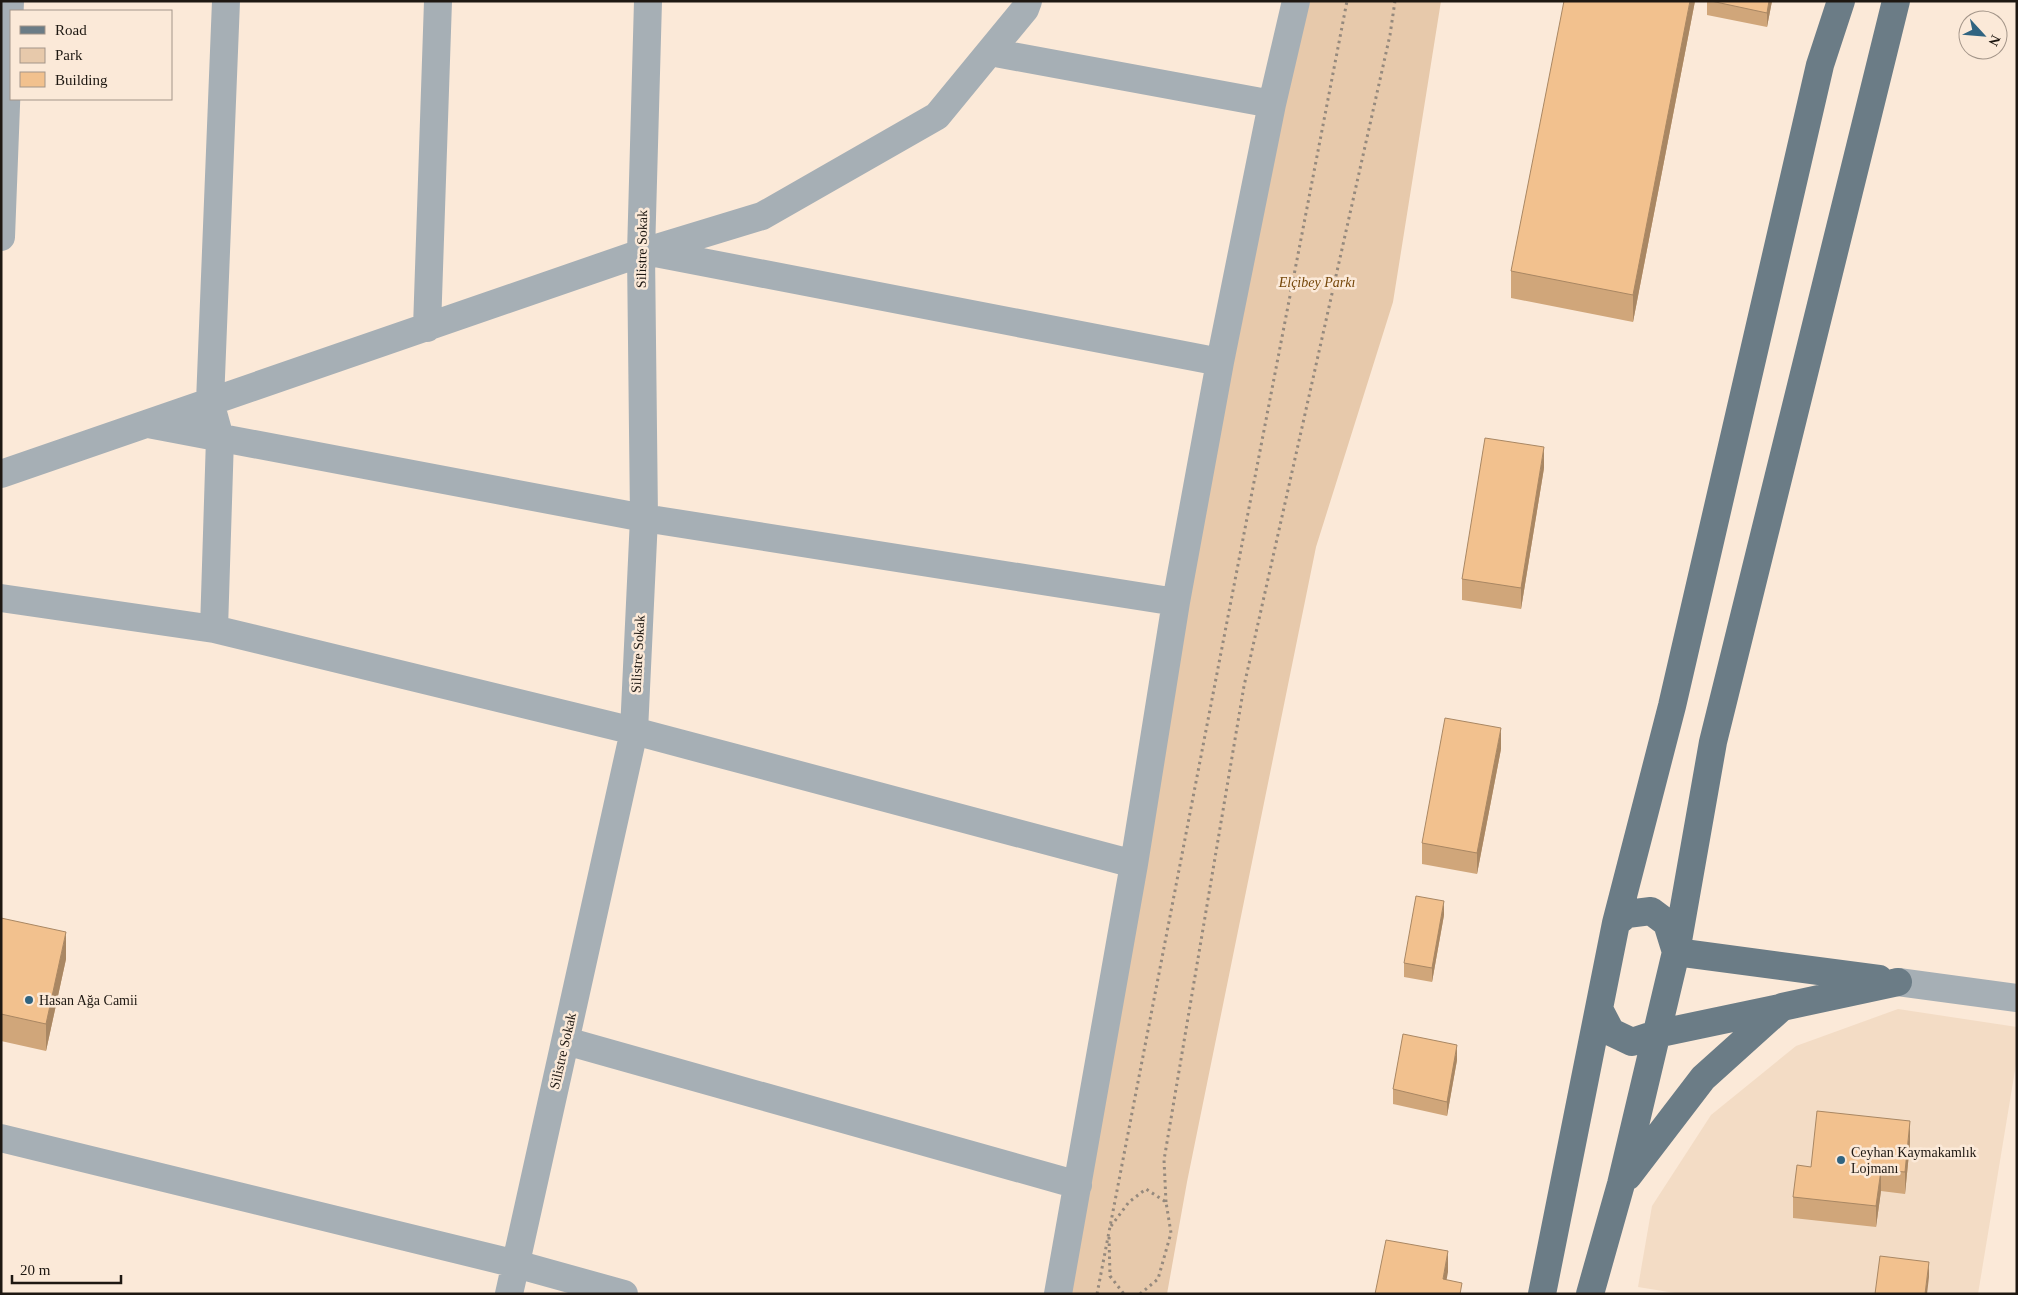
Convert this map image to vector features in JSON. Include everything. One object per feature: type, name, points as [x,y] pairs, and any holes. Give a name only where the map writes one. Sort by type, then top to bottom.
[{"type":"main road","points":[[1542,1294],[1616,923],[1672,706],[1820,65],[1841,1]]},
{"type":"main road","points":[[1590,1294],[1621,1184],[1676,952],[1714,742],[1896,1]]},
{"type":"main road","points":[[1616,923],[1627,914],[1651,911],[1667,923],[1676,952]]},
{"type":"main road","points":[[1676,952],[1898,982]]},
{"type":"main road","points":[[1599,1009],[1611,1032],[1632,1042],[1656,1034],[1898,982]]},
{"type":"main road","points":[[1621,1184],[1703,1078],[1782,1007]]},
{"type":"street","points":[[1,237],[10,1]]},
{"type":"street","points":[[214,629],[220,438],[210,402],[226,1]]},
{"type":"street","points":[[427,328],[438,1]]},
{"type":"street","name":"Silistre Sokak","points":[[509,1294],[634,731],[644,518],[644,252],[648,1]]},
{"type":"street","points":[[1,474],[644,252],[762,216],[937,116],[1025,10],[1028,1]]},
{"type":"street","points":[[1058,1294],[1134,864],[1176,602],[1220,362],[1272,104],[1296,1]]},
{"type":"street","points":[[990,52],[1272,104]]},
{"type":"street","points":[[644,252],[1220,362]]},
{"type":"street","points":[[146,424],[644,518],[1176,602]]},
{"type":"street","points":[[1,598],[214,629],[634,731],[1134,864]]},
{"type":"street","points":[[1898,982],[2017,998]]},
{"type":"street","points":[[566,1041],[1078,1184]]},
{"type":"street","points":[[1,1138],[516,1264],[624,1294]]},
{"type":"path","points":[[1097,1294],[1347,1]]},
{"type":"path","points":[[1143,1292],[1158,1279],[1171,1233],[1166,1202],[1164,1160],[1244,686],[1381,74],[1395,1]]},
{"type":"path","points":[[1124,1294],[1110,1276],[1109,1228],[1128,1202],[1146,1189],[1166,1202]]},
{"type":"shaded area","name":"Ceyhan Kaymakamlık Lojmanı","points":[[1898,1009],[2017,1027],[2017,1058],[1978,1294],[1681,1294],[1638,1287],[1652,1206],[1711,1115],[1796,1046]]},
{"type":"green space","name":"Elçibey Parkı","points":[[1296,1],[1441,1],[1393,302],[1316,547],[1187,1182],[1167,1294],[1057,1294]]},
{"type":"building","points":[[1564,1],[1690,1],[1633,295],[1511,271]]},
{"type":"building","points":[[1711,1],[1769,1],[1767,13]]},
{"type":"building","points":[[1485,438],[1544,447],[1521,588],[1462,579]]},
{"type":"building","points":[[1445,718],[1501,728],[1477,853],[1422,843]]},
{"type":"building","points":[[1416,896],[1444,901],[1432,968],[1404,963]]},
{"type":"building","name":"Hasan Ağa Camii","points":[[1,918],[66,932],[46,1024],[1,1014]]},
{"type":"building","points":[[1403,1034],[1457,1045],[1447,1102],[1393,1089]]},
{"type":"building","name":"Ceyhan Kaymakamlık Lojmanı","points":[[1817,1111],[1910,1121],[1905,1172],[1881,1170],[1876,1206],[1793,1197],[1797,1165],[1811,1167]]},
{"type":"building","points":[[1386,1240],[1448,1251],[1443,1279],[1462,1283],[1460,1294],[1375,1294]]},
{"type":"building","points":[[1880,1256],[1929,1262],[1925,1294],[1875,1294]]},
{"type":"place","name":"Hasan Ağa Camii","points":[[29,1000]]},
{"type":"place","name":"Ceyhan Kaymakamlık Lojmanı","points":[[1841,1160]]}]
